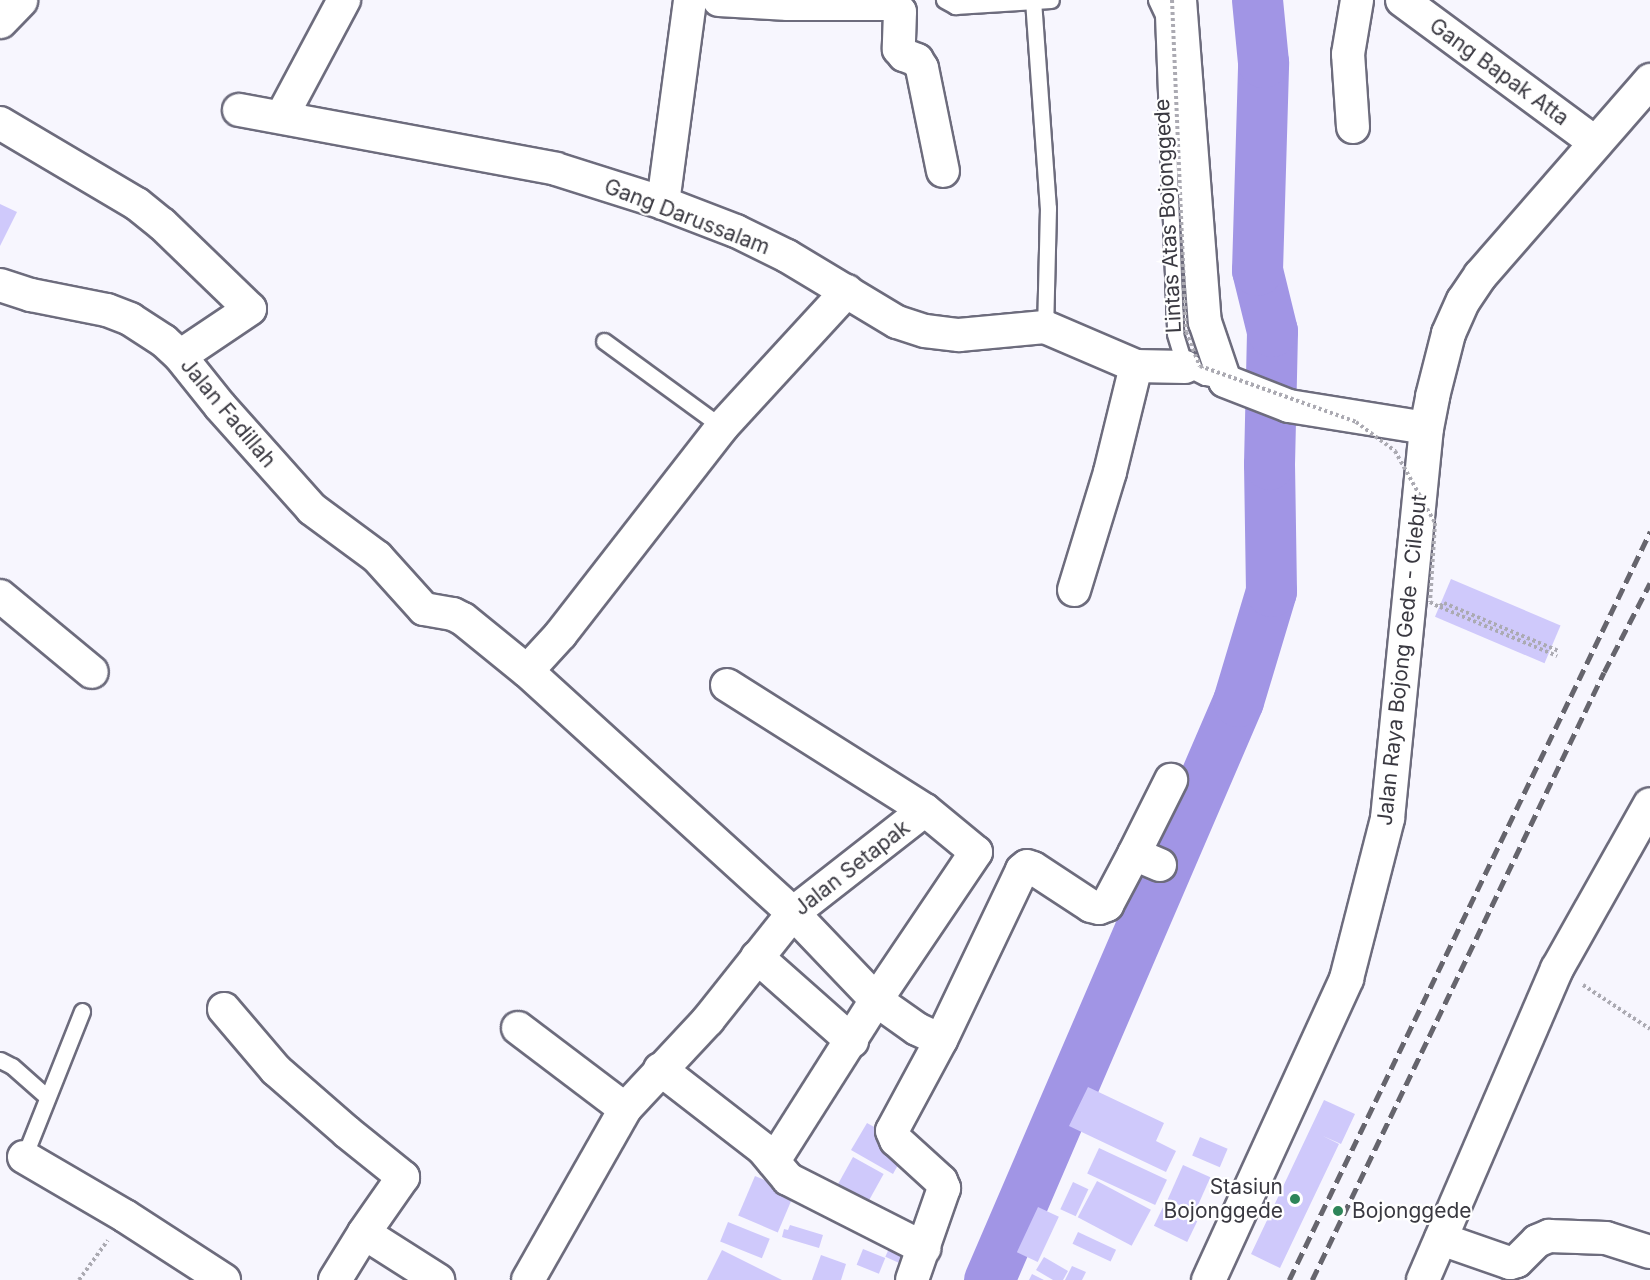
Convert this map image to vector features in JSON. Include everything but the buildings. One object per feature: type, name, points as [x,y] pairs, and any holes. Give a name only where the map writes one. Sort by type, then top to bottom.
[{"type":"main road","points":[[0,21],[20,0]]},
{"type":"main road","name":"Jalan Raya Bojong Gede - Cilebut","points":[[1208,1280],[1346,978],[1387,818],[1426,428],[1448,333],[1463,300],[1480,275],[1650,80]]},
{"type":"street","points":[[282,116],[344,0]]},
{"type":"street","points":[[663,203],[690,0]]},
{"type":"street","points":[[719,0],[788,4],[879,3],[896,7],[900,12],[899,49],[904,55],[917,60],[922,68],[943,171]]},
{"type":"street","points":[[1180,0],[1205,322],[1232,384],[1289,406],[1426,428]]},
{"type":"street","points":[[1353,127],[1348,54],[1357,0]]},
{"type":"street","name":"Gang Bapak Atta","points":[[1402,0],[1596,143]]},
{"type":"street","name":"Gang Darussalam","points":[[239,110],[282,116],[556,169],[663,203],[736,231],[787,256],[897,322],[925,331],[959,335],[1046,327],[1136,366],[1185,367]]},
{"type":"street","points":[[0,123],[137,204],[162,224],[250,309],[180,356]]},
{"type":"street","name":"Jalan Fadillah","points":[[0,285],[31,295],[107,310],[130,319],[180,356],[294,491],[312,509],[377,557],[419,606],[429,611],[453,614],[463,619],[527,671]]},
{"type":"street","points":[[847,291],[722,427],[561,634],[527,671],[793,913],[876,1000],[917,1029],[941,1040]]},
{"type":"street","points":[[1074,590],[1110,472],[1136,366]]},
{"type":"street","points":[[0,596],[92,672]]},
{"type":"street","points":[[727,685],[926,810]]},
{"type":"street","points":[[912,1280],[944,1188],[941,1181],[896,1140],[892,1131],[941,1040],[1022,870],[1026,866],[1033,868],[1091,906],[1099,909],[1107,905],[1147,860],[1171,780]]},
{"type":"street","points":[[1423,1280],[1557,969],[1650,804]]},
{"type":"street","name":"Jalan Setapak","points":[[528,1280],[625,1109],[708,1020],[793,913],[926,810],[976,852],[1018,881]]},
{"type":"street","points":[[774,1161],[876,1000],[976,852]]},
{"type":"street","points":[[757,957],[852,1041]]},
{"type":"street","points":[[224,1009],[276,1070],[403,1177],[335,1280]]},
{"type":"street","points":[[518,1028],[625,1109]]},
{"type":"street","points":[[660,1069],[763,1149],[788,1179],[924,1248]]},
{"type":"street","points":[[24,1157],[126,1216],[224,1280]]},
{"type":"street","points":[[364,1233],[438,1280]]},
{"type":"street","points":[[1441,1239],[1510,1263],[1517,1260],[1537,1241],[1549,1236],[1606,1238],[1650,1252]]},
{"type":"lane","points":[[944,0],[955,6],[1051,0]]},
{"type":"lane","points":[[1156,0],[1163,15],[1175,334],[1185,367],[1205,377],[1232,384]]},
{"type":"lane","points":[[1033,1],[1048,208],[1046,327]]},
{"type":"lane","points":[[604,341],[722,427]]},
{"type":"lane","points":[[24,1157],[46,1096],[82,1011]]},
{"type":"lane","points":[[0,1060],[12,1066],[46,1096]]},
{"type":"path","name":"Lintas Atas Bojonggede","points":[[1172,0],[1186,332],[1200,366],[1356,422],[1395,451],[1434,523],[1430,602],[1558,654],[1444,603]]},
{"type":"path","points":[[1557,969],[1650,1029]]},
{"type":"path","points":[[79,1280],[126,1216]]},
{"type":"waterway","points":[[989,1280],[1238,701],[1271,591],[1269,464],[1272,331],[1257,270],[1263,62],[1257,0]]},
{"type":"railway","points":[[1289,1280],[1650,532]]},
{"type":"railway","points":[[1312,1280],[1604,672],[1650,583]]},
{"type":"place","name":"Stasiun Bojonggede","points":[[1295,1199]]},
{"type":"place","name":"Bojonggede","points":[[1338,1211]]}]
